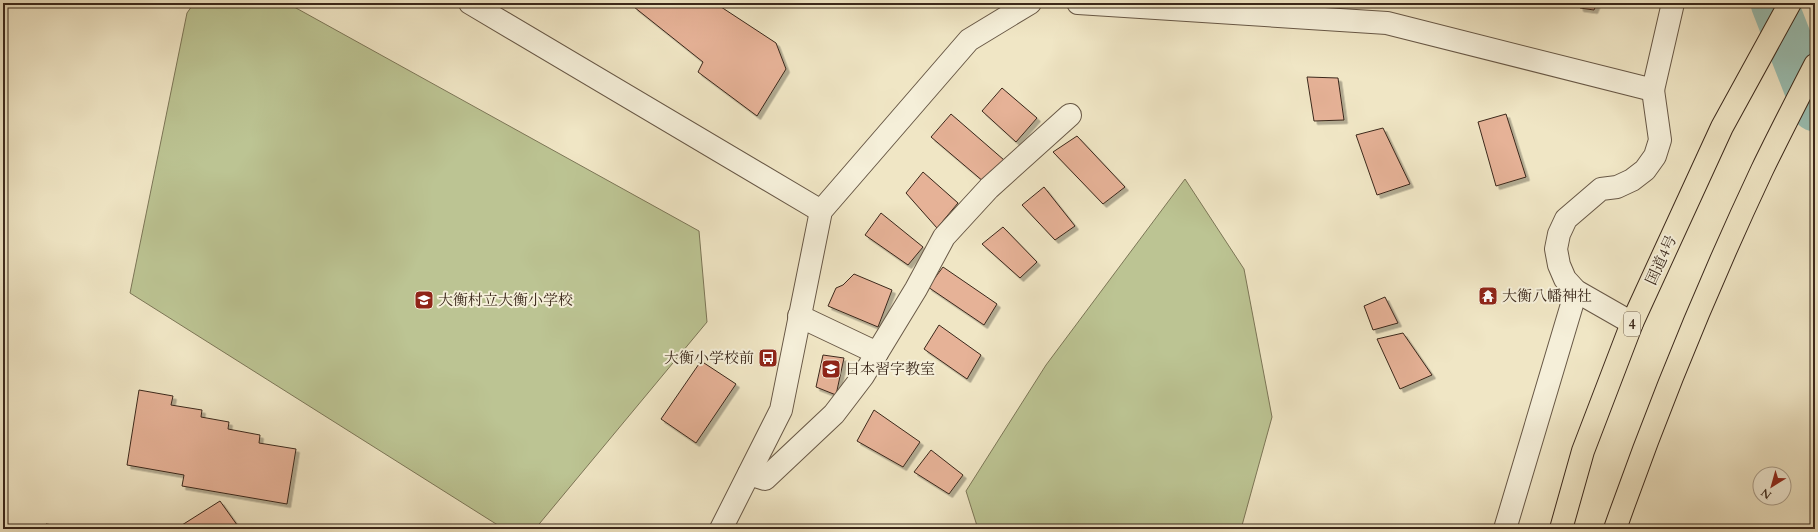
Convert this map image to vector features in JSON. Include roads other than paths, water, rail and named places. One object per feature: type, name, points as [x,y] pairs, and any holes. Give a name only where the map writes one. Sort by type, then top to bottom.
[{"type":"highway","name":"国道4号","points":[[1561,529],[1583,450],[1632,324],[1722,128],[1790,3]]},
{"type":"highway","points":[[1615,529],[1686,340],[1762,170],[1815,65]]},
{"type":"street","points":[[470,3],[820,211]]},
{"type":"street","points":[[721,529],[780,410],[820,211],[969,40],[1030,3]]},
{"type":"street","points":[[1078,3],[1387,23],[1653,90]]},
{"type":"street","points":[[1632,324],[1576,291],[1565,279],[1559,265],[1556,249],[1559,234],[1566,220],[1601,189],[1617,187],[1632,180],[1645,170],[1655,156],[1660,140],[1653,90],[1673,3]]},
{"type":"street","points":[[749,474],[765,479],[834,414],[863,376],[916,289],[944,237],[989,188],[1070,115]]},
{"type":"street","points":[[1505,529],[1576,291]]},
{"type":"street","points":[[800,316],[877,353]]},
{"type":"waterway","points":[[1774,3],[1815,108]]},
{"type":"place","name":"大衡八幡神社","points":[[1488,296]]},
{"type":"place","name":"大衡村立大衡小学校","points":[[424,300]]},
{"type":"place","name":"大衡小学校前","points":[[768,358]]},
{"type":"place","name":"日本習字教室","points":[[831,369]]}]
